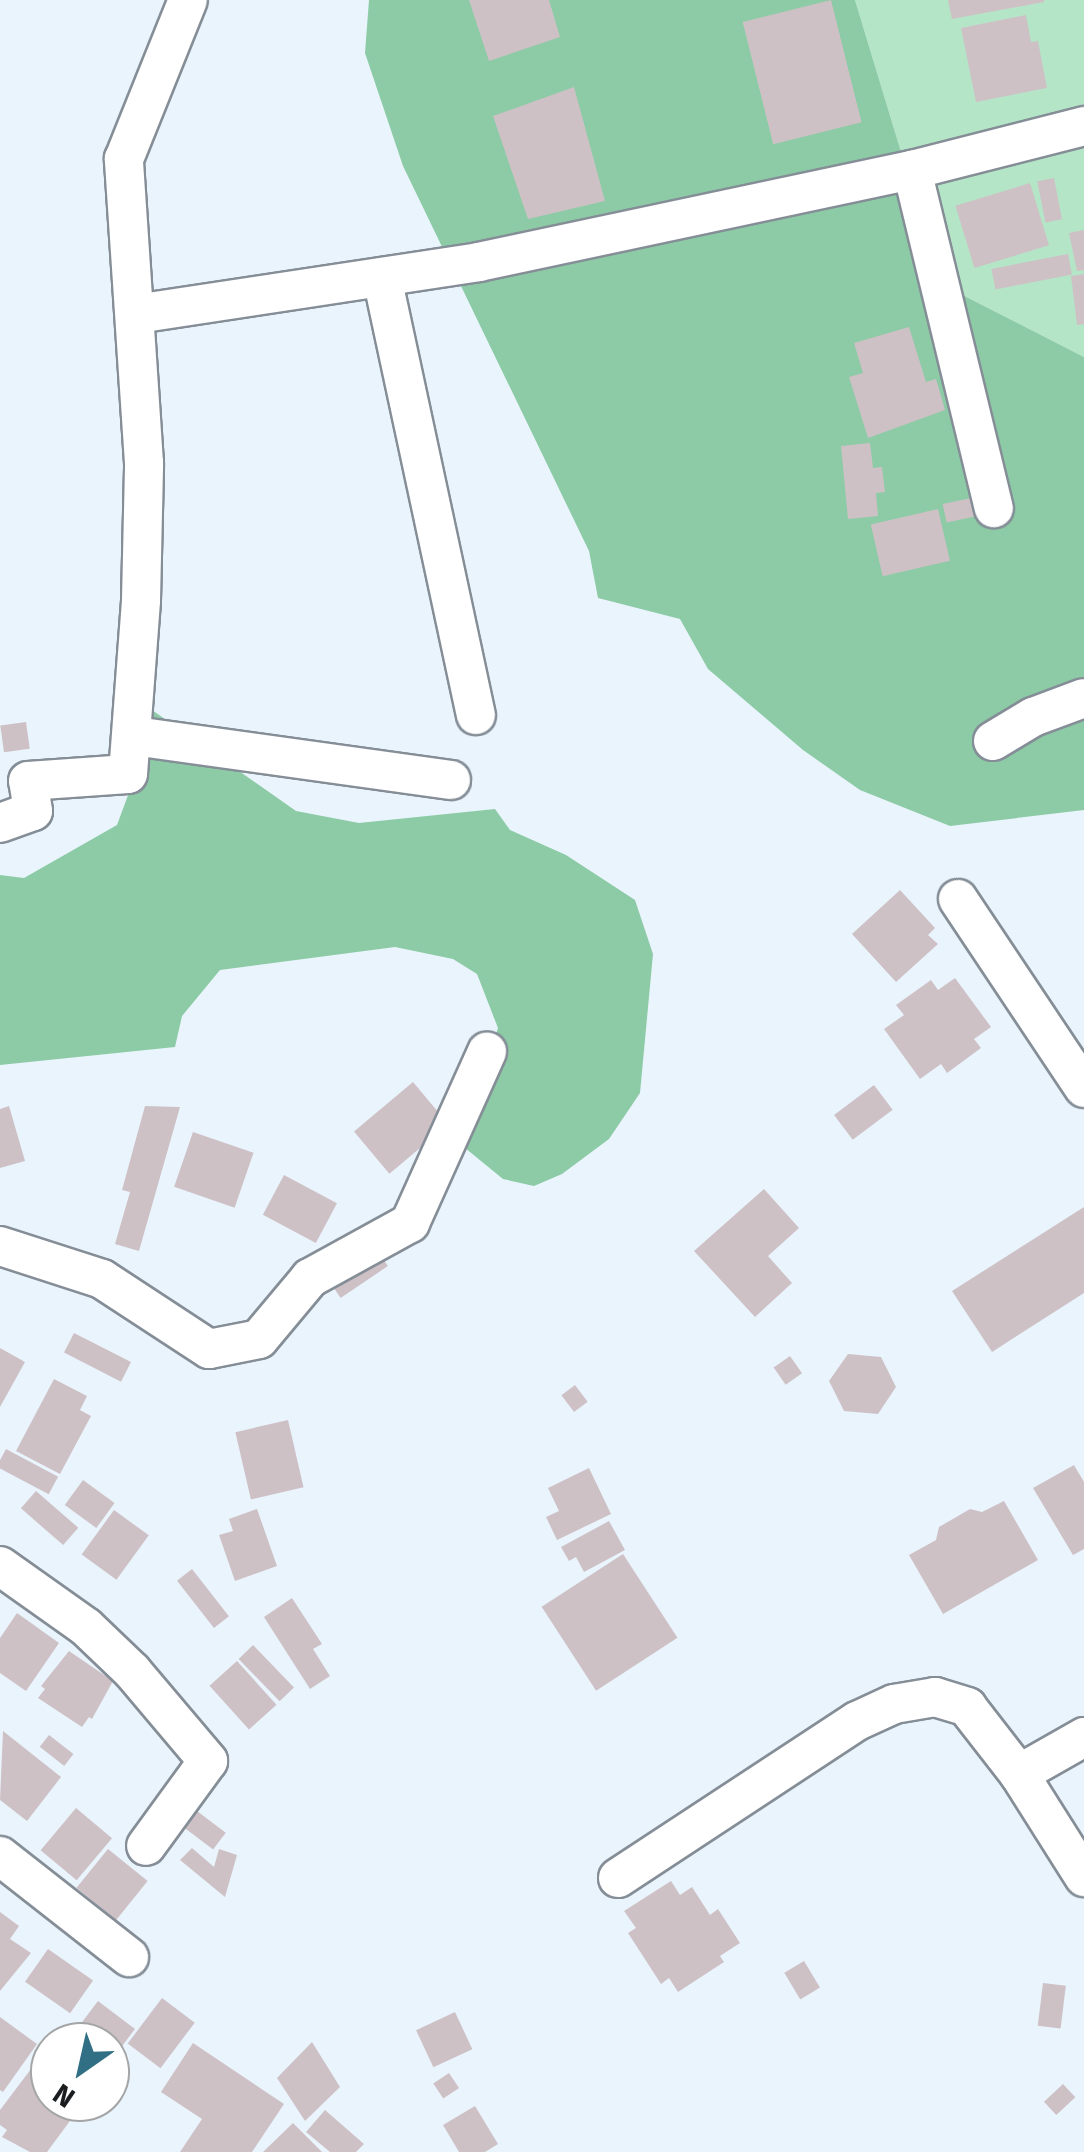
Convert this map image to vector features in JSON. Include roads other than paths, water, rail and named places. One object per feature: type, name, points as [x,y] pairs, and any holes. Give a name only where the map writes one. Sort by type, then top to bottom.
[{"type":"street","points":[[0,823],[32,812],[28,782],[128,774],[134,736],[144,463],[124,159],[131,132],[188,0]]},
{"type":"street","points":[[136,314],[479,262],[912,170],[1084,126]]},
{"type":"street","points":[[912,170],[994,508]]},
{"type":"street","points":[[382,278],[476,715]]},
{"type":"street","points":[[993,741],[1033,717],[1084,698]]},
{"type":"street","points":[[134,736],[451,780]]},
{"type":"street","points":[[958,899],[1084,1088]]},
{"type":"street","points":[[0,1246],[102,1279],[210,1349],[260,1338],[310,1278],[410,1223],[487,1052]]},
{"type":"street","points":[[0,1566],[98,1638],[132,1671],[208,1761],[146,1846]]},
{"type":"street","points":[[618,1878],[858,1721],[894,1704],[935,1696],[967,1707],[1019,1774],[1084,1877]]},
{"type":"street","points":[[1019,1774],[1084,1737]]},
{"type":"street","points":[[0,1856],[129,1957]]}]
